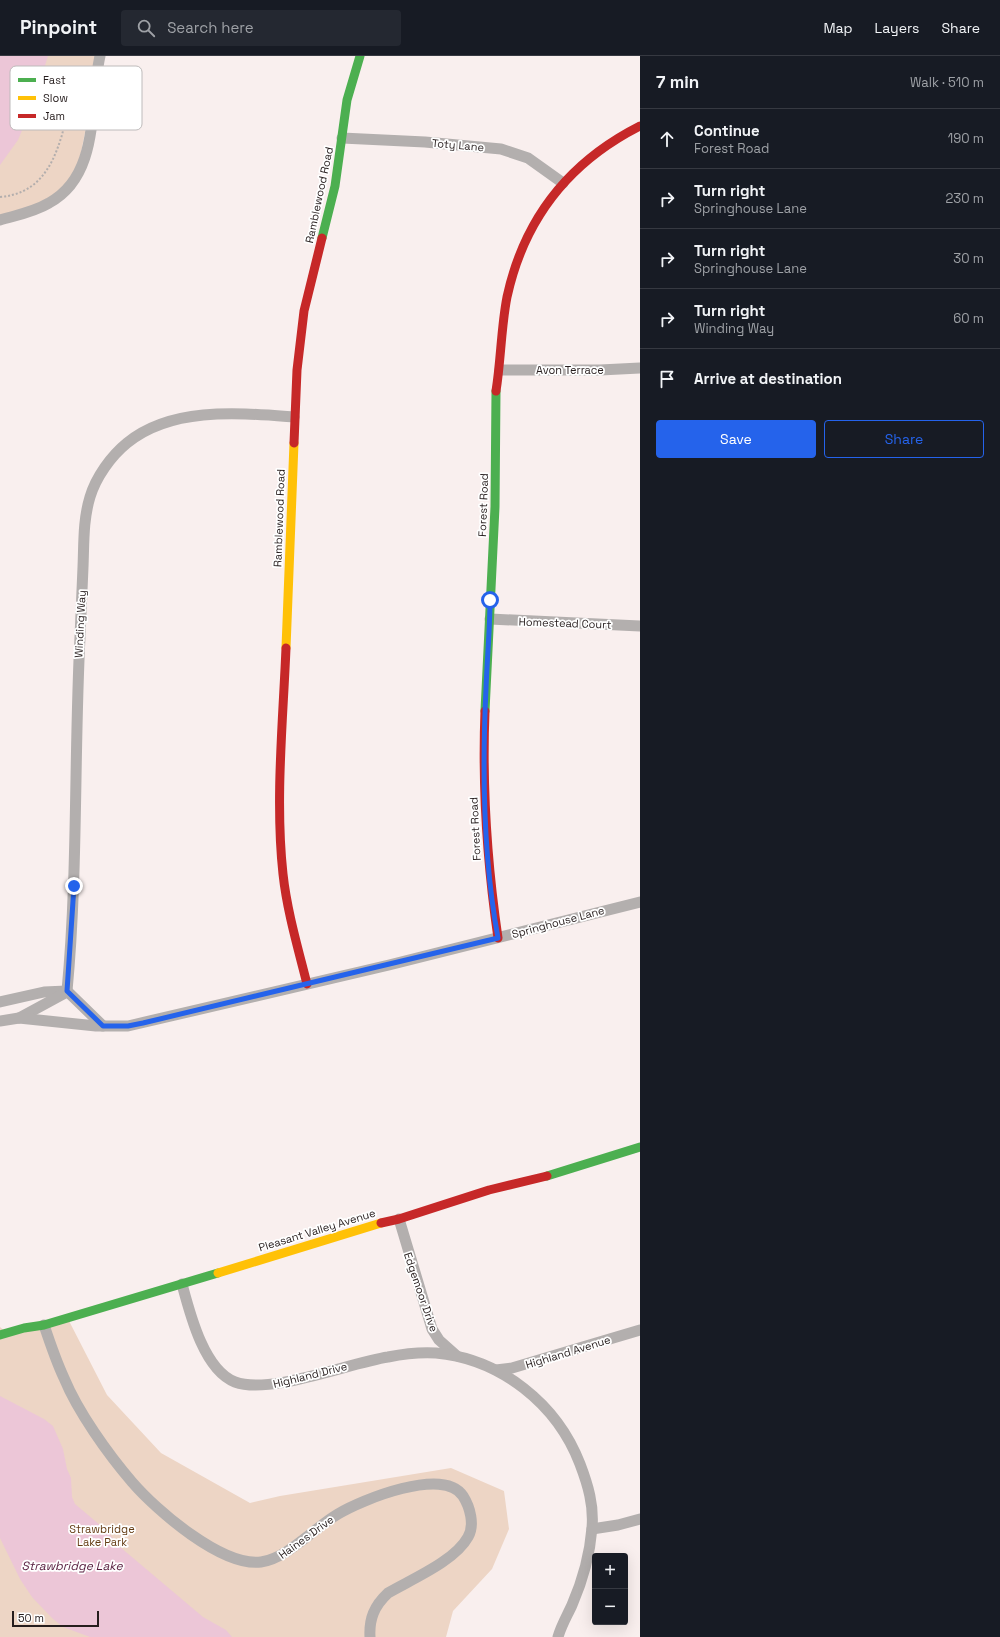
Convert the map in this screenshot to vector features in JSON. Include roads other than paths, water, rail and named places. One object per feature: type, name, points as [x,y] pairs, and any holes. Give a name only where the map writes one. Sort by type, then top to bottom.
[{"type":"street","points":[[99,66],[100,56]]},
{"type":"street","name":"Ramblewood Road","points":[[307,984],[288,907],[281,838],[281,778],[292,516],[294,417],[298,350],[303,318],[335,186],[347,100],[360,56]]},
{"type":"street","name":"Forest Road","points":[[498,938],[488,860],[485,718],[496,487],[496,391],[500,370],[502,322],[519,256],[538,217],[563,183],[593,154],[628,131],[640,126]]},
{"type":"street","points":[[0,220],[24,214],[51,202],[71,184],[83,162],[91,130]]},
{"type":"street","name":"Toty Lane","points":[[342,138],[425,142],[501,149],[528,158],[563,183]]},
{"type":"street","name":"Avon Terrace","points":[[500,370],[600,370],[640,368]]},
{"type":"street","name":"Winding Way","points":[[67,991],[73,912],[77,694],[83,546],[86,512],[90,496],[106,467],[126,443],[165,421],[193,416],[221,414],[294,417]]},
{"type":"street","name":"Homestead Court","points":[[490,619],[640,626]]},
{"type":"street","name":"Springhouse Lane","points":[[0,1021],[19,1018],[64,1024],[128,1026],[498,938],[640,902]]},
{"type":"street","points":[[0,1002],[44,992],[67,991],[103,1026]]},
{"type":"street","name":"Springhouse Lane","points":[[19,1018],[67,991]]},
{"type":"street","name":"Pleasant Valley Avenue","points":[[2,1332],[44,1325],[67,1316],[182,1284],[379,1223],[399,1219],[489,1190],[561,1173],[640,1147]]},
{"type":"street","name":"Edgemoor Drive","points":[[399,1219],[432,1329],[439,1340],[458,1357]]},
{"type":"street","name":"Highland Drive","points":[[182,1284],[194,1323],[212,1363],[222,1375],[234,1382],[262,1386],[277,1384],[390,1356],[436,1353],[458,1357],[496,1370]]},
{"type":"street","name":"Haines Drive","points":[[44,1325],[63,1378],[75,1400],[117,1464],[133,1483],[197,1539],[220,1553],[241,1561],[260,1562],[276,1559],[337,1514],[378,1496],[419,1484],[431,1483],[443,1484],[461,1493],[470,1512],[472,1524],[470,1535],[464,1544],[446,1560],[388,1593],[381,1600],[371,1618],[370,1637]]},
{"type":"street","name":"Highland Avenue","points":[[496,1370],[512,1368],[640,1330]]},
{"type":"street","points":[[496,1370],[540,1401],[550,1412],[569,1439],[579,1461],[591,1498],[592,1529],[582,1574],[572,1604],[558,1637]]},
{"type":"street","points":[[592,1529],[618,1526],[640,1519]]},
{"type":"water","points":[[0,56],[48,56],[45,66],[10,66],[10,130],[22,130],[18,140],[0,165]]},
{"type":"water","name":"Strawbridge Lake","points":[[0,1396],[44,1419],[53,1426],[63,1449],[67,1469],[71,1478],[72,1497],[75,1504],[107,1531],[120,1547],[203,1617],[226,1630],[232,1637],[90,1637],[63,1627],[52,1618],[32,1597],[20,1579],[0,1538]]},
{"type":"park label","name":"Strawbridge Lake Park","points":[[102,1535]]}]
